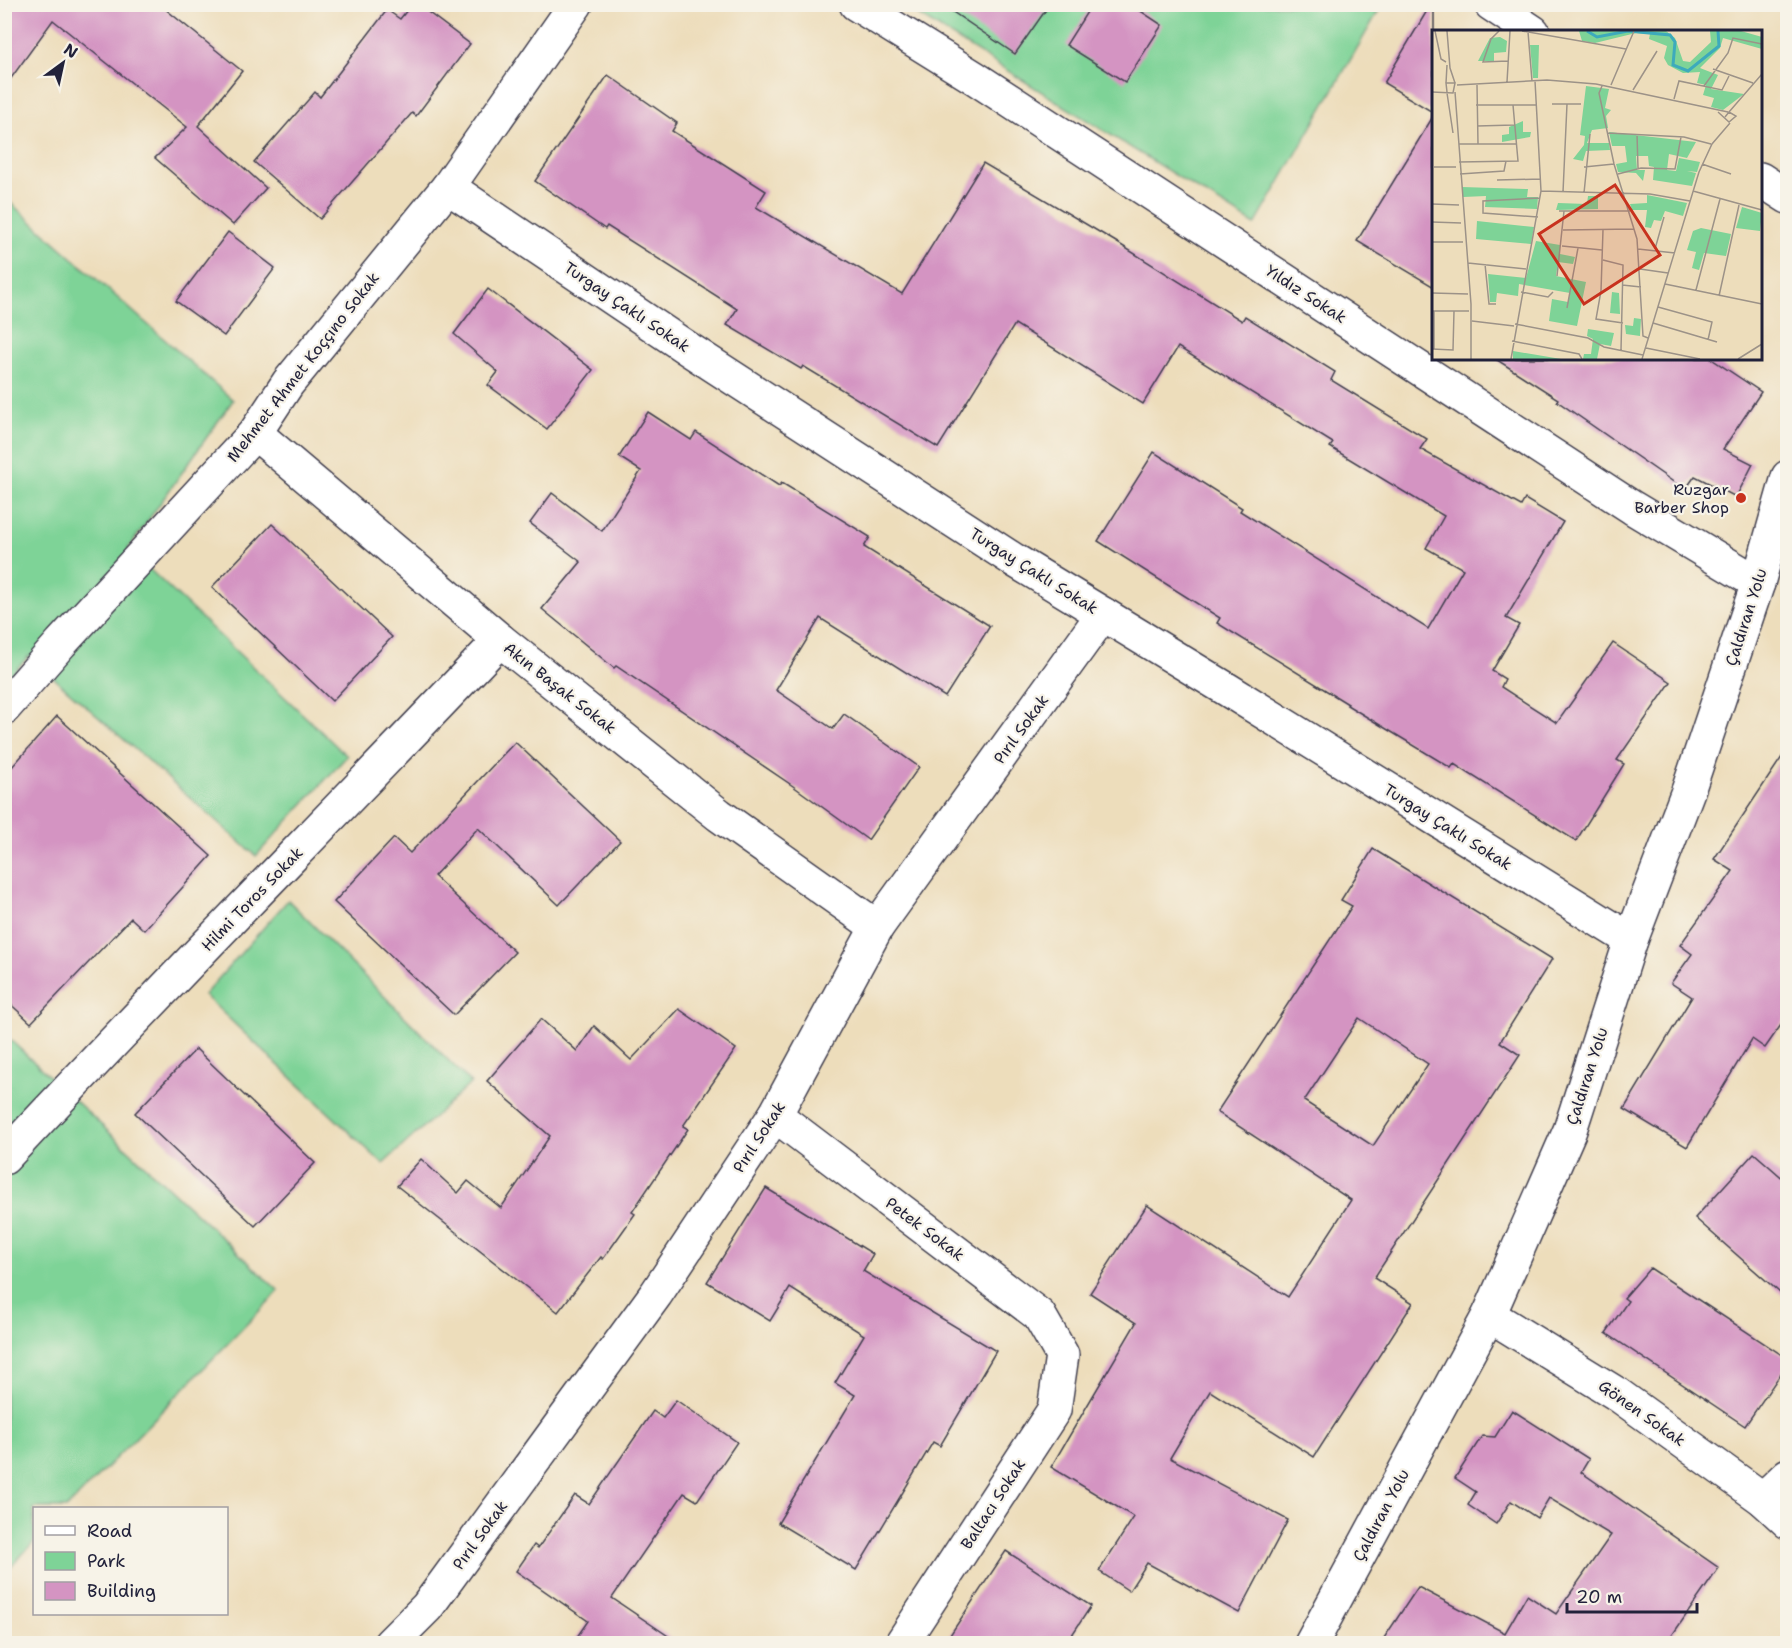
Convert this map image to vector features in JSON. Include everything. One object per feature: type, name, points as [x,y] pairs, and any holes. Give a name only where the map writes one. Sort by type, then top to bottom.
[{"type":"street","name":"Mehmet Ahmet Koççıno Sokak","points":[[4,708],[255,433],[288,383],[448,187],[576,4]]},
{"type":"street","name":"Yıldız Sokak","points":[[856,4],[975,78],[1633,508],[1758,583]]},
{"type":"street","points":[[1491,4],[1530,30]]},
{"type":"street","points":[[1762,180],[1788,197]]},
{"type":"street","name":"Turgay Çaklı Sokak","points":[[448,187],[690,350],[1014,560],[1631,940]]},
{"type":"street","name":"Akın Başak Sokak","points":[[255,433],[500,640],[719,814],[878,927]]},
{"type":"street","name":"Çaldıran Yolu","points":[[1311,1644],[1489,1315],[1570,1130],[1631,940],[1688,791],[1758,583],[1788,477]]},
{"type":"street","name":"Pırıl Sokak","points":[[390,1644],[427,1607],[656,1293],[775,1115],[878,927],[1103,614]]},
{"type":"street","name":"Hilmi Toros Sokak","points":[[4,1158],[500,640]]},
{"type":"street","name":"Petek Sokak","points":[[775,1115],[1039,1315],[1062,1355]]},
{"type":"street","name":"Gönen Sokak","points":[[1489,1315],[1617,1395],[1763,1499],[1788,1522]]},
{"type":"street","name":"Baltacı Sokak","points":[[901,1644],[1054,1410],[1062,1355]]},
{"type":"street","points":[[1763,1499],[1788,1475]]},
{"type":"green space","points":[[902,5],[1098,5],[1119,20],[1131,5],[1382,5],[1255,225]]},
{"type":"green space","points":[[5,198],[233,400],[128,549],[347,756],[256,856],[29,656],[5,681]]},
{"type":"green space","points":[[288,900],[471,1083],[383,1164],[204,995]]},
{"type":"green space","points":[[4,1034],[279,1291],[68,1507],[33,1507],[33,1543],[5,1573]]},
{"type":"building","points":[[4,4],[159,4],[242,71],[198,126],[266,188],[233,225],[155,158],[187,127],[53,20],[4,88]]},
{"type":"building","points":[[412,4],[417,4],[470,44],[416,116],[412,113],[320,219],[254,162],[315,92],[320,97],[387,10],[400,19]]},
{"type":"building","points":[[941,4],[1050,4],[1015,54]]},
{"type":"building","points":[[1092,4],[1130,4],[1162,25],[1125,82],[1066,45]]},
{"type":"building","points":[[1431,4],[1434,4],[1432,112],[1384,83]]},
{"type":"building","points":[[608,75],[677,123],[672,131],[766,191],[756,207],[902,294],[983,163],[1116,242],[1242,321],[1245,316],[1335,372],[1331,380],[1427,439],[1420,449],[1521,506],[1525,499],[1563,522],[1506,618],[1519,625],[1492,671],[1505,679],[1501,687],[1557,723],[1613,643],[1671,682],[1617,760],[1624,764],[1576,841],[1454,764],[1451,768],[1347,705],[1217,623],[1220,618],[1098,541],[1154,452],[1242,508],[1240,511],[1428,629],[1463,569],[1426,548],[1444,516],[1330,447],[1333,443],[1178,347],[1143,404],[1015,324],[938,448],[803,366],[801,369],[727,325],[737,309],[607,226],[605,229],[535,181]]},
{"type":"building","points":[[1432,118],[1432,286],[1357,241]]},
{"type":"building","points":[[228,232],[275,268],[224,336],[176,301]]},
{"type":"building","points":[[488,289],[593,370],[547,429],[488,385],[498,372],[454,334]]},
{"type":"building","points":[[1497,360],[1713,360],[1761,392],[1723,449],[1753,464],[1736,497],[1695,476],[1685,490],[1557,401],[1558,399]]},
{"type":"building","points":[[648,412],[691,440],[696,432],[779,486],[782,483],[870,537],[864,547],[990,626],[945,697],[820,618],[776,690],[833,729],[844,714],[919,767],[868,840],[793,786],[616,666],[614,668],[542,609],[581,562],[530,523],[552,493],[602,531],[641,471],[619,457]]},
{"type":"building","points":[[272,524],[392,637],[332,701],[212,587]]},
{"type":"building","points":[[57,716],[211,856],[144,930],[131,918],[31,1023],[4,998],[4,776]]},
{"type":"building","points":[[515,742],[620,841],[559,905],[478,828],[434,876],[515,952],[454,1015],[334,902],[394,838],[410,853]]},
{"type":"building","points":[[1788,748],[1788,1015],[1765,1048],[1752,1039],[1687,1147],[1624,1109],[1692,997],[1671,983],[1692,954],[1680,945],[1733,871],[1714,859]]},
{"type":"building","points":[[1373,849],[1552,959],[1500,1042],[1520,1055],[1374,1278],[1413,1303],[1314,1457],[1210,1391],[1170,1458],[1288,1520],[1239,1613],[1147,1563],[1129,1591],[1099,1571],[1134,1517],[1051,1467],[1136,1323],[1090,1293],[1147,1205],[1288,1297],[1351,1200],[1217,1112],[1352,906],[1341,900]],"holes":[[[1359,1018],[1428,1064],[1373,1146],[1304,1101]]]},
{"type":"building","points":[[679,1009],[736,1049],[683,1126],[688,1129],[632,1212],[635,1214],[603,1259],[601,1257],[558,1312],[397,1186],[421,1159],[458,1193],[468,1181],[501,1208],[550,1136],[487,1081],[541,1019],[577,1051],[594,1026],[631,1060]]},
{"type":"building","points":[[196,1049],[315,1163],[255,1226],[135,1113]]},
{"type":"building","points":[[1754,1153],[1788,1183],[1788,1300],[1695,1218]]},
{"type":"building","points":[[766,1188],[873,1254],[863,1271],[996,1351],[940,1446],[933,1442],[856,1570],[778,1523],[855,1395],[835,1383],[864,1335],[790,1288],[770,1321],[707,1282]]},
{"type":"building","points":[[1650,1268],[1788,1359],[1788,1363],[1745,1426],[1606,1333],[1628,1301],[1624,1298]]},
{"type":"building","points":[[676,1400],[737,1442],[697,1501],[684,1493],[612,1598],[680,1644],[572,1644],[588,1621],[516,1571],[534,1545],[538,1548],[575,1495],[589,1504],[653,1411],[663,1418]]},
{"type":"building","points":[[1512,1410],[1589,1459],[1581,1472],[1719,1568],[1666,1644],[1380,1644],[1418,1587],[1505,1633],[1527,1595],[1556,1614],[1611,1535],[1549,1498],[1537,1518],[1511,1501],[1496,1524],[1468,1505],[1476,1492],[1455,1478],[1482,1436],[1495,1437]]},
{"type":"building","points":[[1006,1551],[1091,1606],[1066,1644],[944,1644]]},
{"type":"place","name":"Ruzgar Barber Shop","points":[[1741,498]]}]
